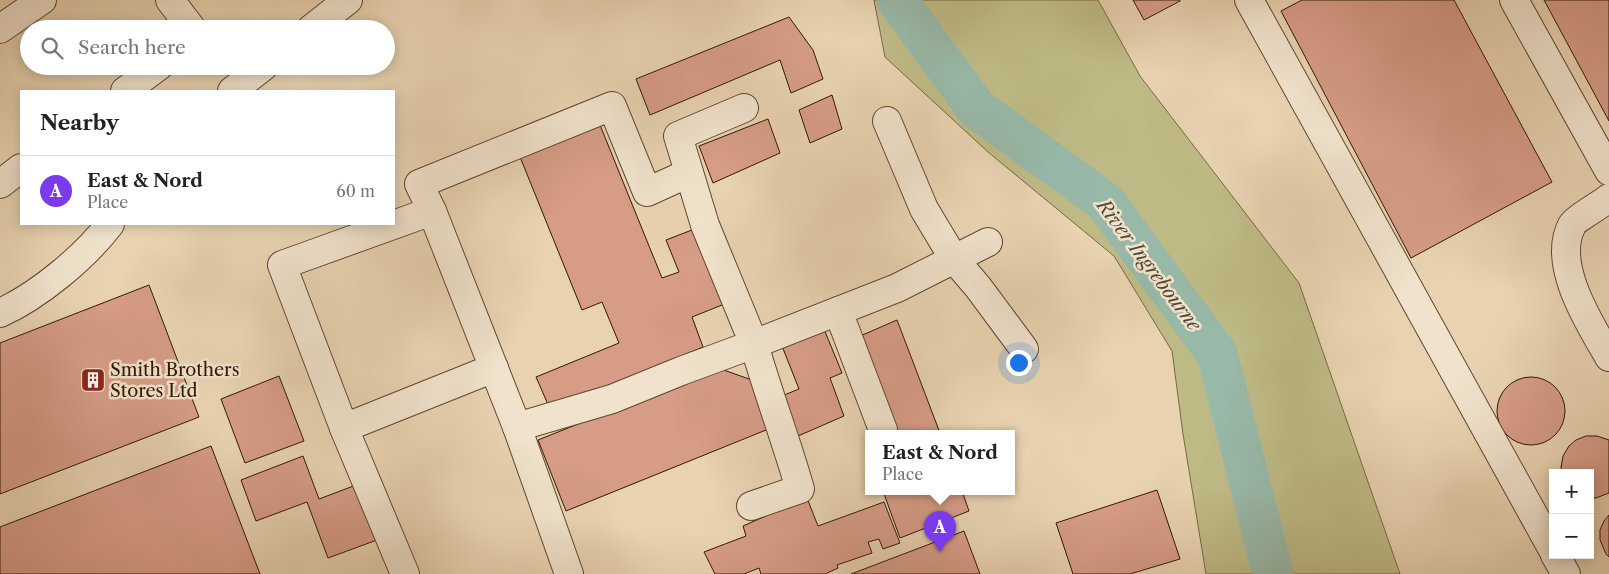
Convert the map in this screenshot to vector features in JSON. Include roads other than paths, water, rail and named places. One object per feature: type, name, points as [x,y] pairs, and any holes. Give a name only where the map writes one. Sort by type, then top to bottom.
[{"type":"lane","points":[[0,29],[42,0]]},
{"type":"lane","points":[[170,0],[185,20]]},
{"type":"lane","points":[[322,20],[348,0]]},
{"type":"lane","points":[[1249,0],[1549,543]]},
{"type":"lane","points":[[1514,0],[1609,171]]},
{"type":"lane","points":[[126,90],[147,75]]},
{"type":"lane","points":[[233,90],[252,75]]},
{"type":"lane","points":[[569,574],[517,427],[432,211],[419,184],[612,106],[647,192],[689,173]]},
{"type":"lane","points":[[744,108],[678,136],[705,226],[754,344],[800,489],[751,506]]},
{"type":"lane","points":[[887,121],[924,209],[954,259],[978,287],[1024,349]]},
{"type":"lane","points":[[0,184],[20,169]]},
{"type":"lane","points":[[1609,198],[1572,224],[1565,246],[1568,268],[1576,298],[1609,357]]},
{"type":"lane","points":[[395,224],[432,211]]},
{"type":"lane","points":[[0,313],[10,309],[57,276],[78,259],[109,225]]},
{"type":"lane","points":[[393,225],[282,265],[344,428],[405,574]]},
{"type":"lane","points":[[517,427],[612,399],[838,312],[897,288],[988,242]]},
{"type":"lane","points":[[838,312],[883,430]]},
{"type":"lane","points":[[344,428],[494,368]]},
{"type":"lane","points":[[1557,559],[1566,574]]},
{"type":"waterway","name":"River Ingrebourne","points":[[897,0],[976,108],[1105,202],[1217,354],[1273,574]]},
{"type":"place","name":"Smith Brothers Stores Ltd","points":[[93,380]]},
{"type":"place","name":"East & Nord","points":[[940,552]]}]
